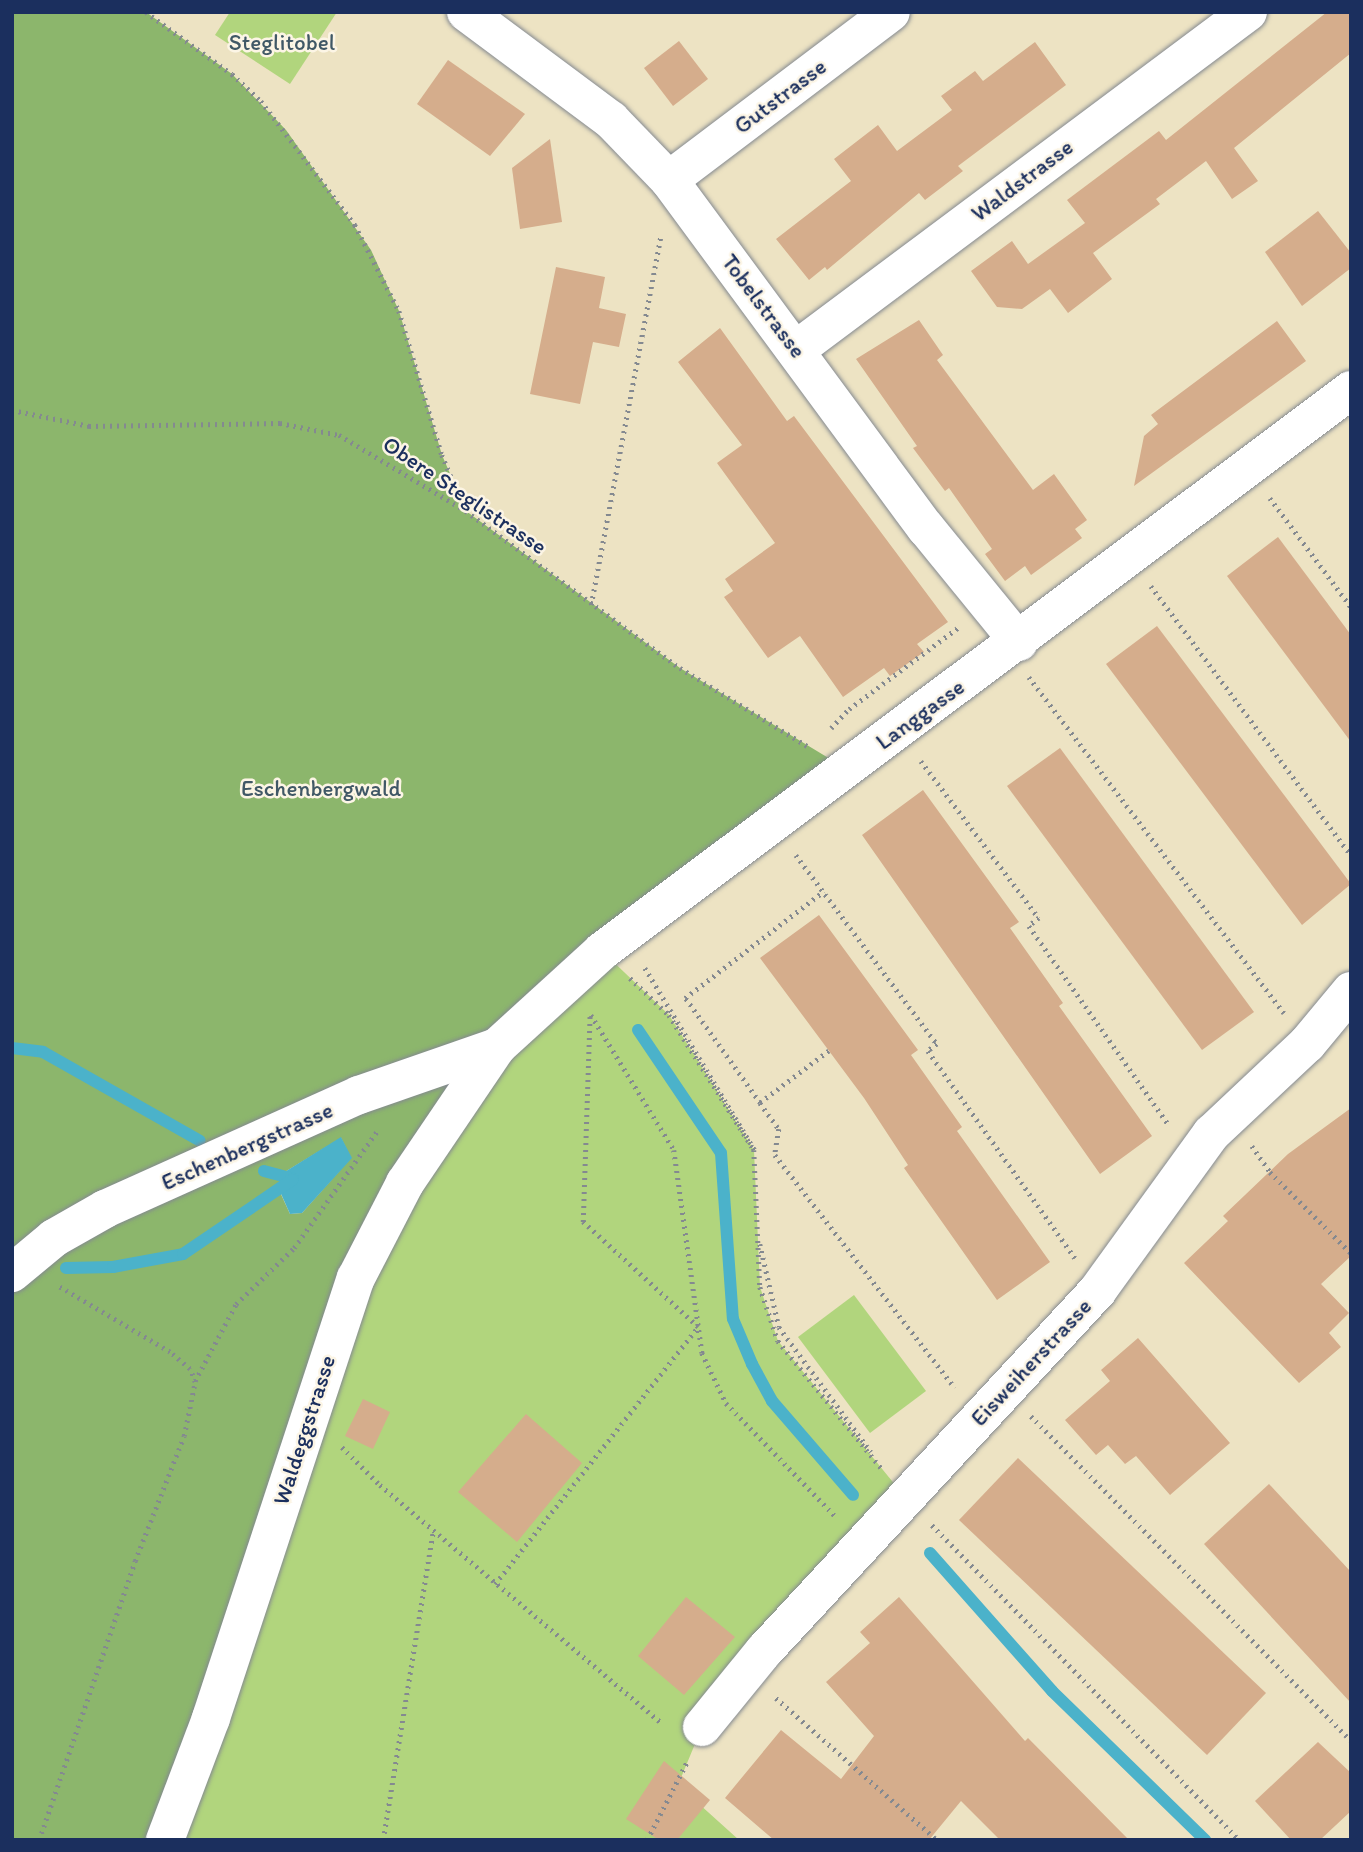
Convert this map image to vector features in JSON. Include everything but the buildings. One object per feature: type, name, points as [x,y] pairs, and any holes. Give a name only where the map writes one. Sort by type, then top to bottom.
[{"type":"street","name":"Tobelstrasse","points":[[466,12],[611,120],[670,180],[797,349],[926,528],[989,605],[1023,658]]},
{"type":"street","name":"Gutstrasse","points":[[670,180],[891,12]]},
{"type":"street","name":"Waldstrasse","points":[[797,349],[1248,12]]},
{"type":"street","name":"Langgasse","points":[[498,1047],[1023,658],[1351,390]]},
{"type":"street","name":"Eisweiherstrasse","points":[[697,1738],[746,1672],[861,1544],[1098,1290],[1192,1157],[1229,1114],[1307,1044],[1351,991]]},
{"type":"street","name":"Eschenbergstrasse","points":[[19,1267],[77,1224],[105,1209],[359,1095],[498,1047]]},
{"type":"street","name":"Waldeggstrasse","points":[[165,1840],[211,1717],[309,1413],[371,1245],[430,1142],[498,1047]]},
{"type":"path","points":[[146,12],[232,74],[261,102],[355,225],[399,311],[442,456],[466,511]]},
{"type":"path","points":[[591,605],[656,271],[670,180]]},
{"type":"path","name":"Obere Steglistrasse","points":[[12,410],[65,423],[110,427],[302,425],[352,442],[466,511],[680,668],[811,749],[849,709],[989,605]]},
{"type":"path","points":[[1268,495],[1351,607]]},
{"type":"path","points":[[1148,583],[1351,855]]},
{"type":"path","points":[[1023,658],[1307,1044]]},
{"type":"path","points":[[919,757],[1039,918],[1029,926],[1192,1157]]},
{"type":"path","points":[[793,851],[937,1044],[928,1051],[979,1121],[976,1124],[1098,1290]]},
{"type":"path","points":[[824,891],[685,998],[779,1129],[775,1155],[979,1419]]},
{"type":"path","points":[[620,954],[756,1148],[760,1240],[779,1327],[905,1497]]},
{"type":"path","points":[[620,954],[669,1015],[754,1150],[760,1287],[778,1342],[905,1497],[1239,1840]]},
{"type":"path","points":[[698,1327],[583,1222],[590,1017],[587,1008],[674,1150],[702,1353],[726,1403],[861,1544]]},
{"type":"path","points":[[760,1102],[829,1051]]},
{"type":"path","points":[[1229,1114],[1270,1172],[1351,1253]]},
{"type":"path","points":[[39,1840],[135,1561],[184,1436],[195,1382],[236,1304],[294,1248],[382,1125]]},
{"type":"path","points":[[19,1267],[177,1356],[195,1382]]},
{"type":"path","points":[[495,1584],[698,1327]]},
{"type":"path","points":[[1006,1391],[1351,1740]]},
{"type":"path","points":[[309,1413],[380,1485],[495,1584],[697,1738],[647,1840]]},
{"type":"path","points":[[383,1840],[433,1531]]},
{"type":"path","points":[[746,1672],[937,1840]]},
{"type":"green space","name":"Eschenbergwald","points":[[12,12],[146,12],[232,74],[286,130],[371,250],[399,311],[442,455],[466,511],[680,668],[845,768],[602,951],[405,1183],[165,1840],[12,1840]],"holes":[[[341,1138],[351,1158],[302,1213],[290,1214],[279,1190],[283,1173]]]},
{"type":"green space","name":"Steglitobel","points":[[230,12],[337,12],[290,84],[215,35]]},
{"type":"green space","points":[[602,951],[669,1015],[754,1150],[760,1287],[778,1341],[905,1497],[702,1727],[678,1785],[739,1840],[165,1840],[405,1183]]},
{"type":"green space","points":[[854,1295],[926,1391],[870,1433],[798,1337]]},
{"type":"water","points":[[341,1137],[352,1158],[302,1213],[290,1214],[278,1187],[283,1173]]},
{"type":"waterway","points":[[638,1030],[721,1153],[733,1319],[752,1364],[772,1401],[853,1495]]},
{"type":"waterway","points":[[12,1048],[43,1052],[200,1141]]},
{"type":"waterway","points":[[264,1171],[293,1179]]},
{"type":"waterway","points":[[66,1268],[113,1267],[183,1254],[292,1180]]},
{"type":"waterway","points":[[930,1553],[1052,1691],[1205,1840]]}]
